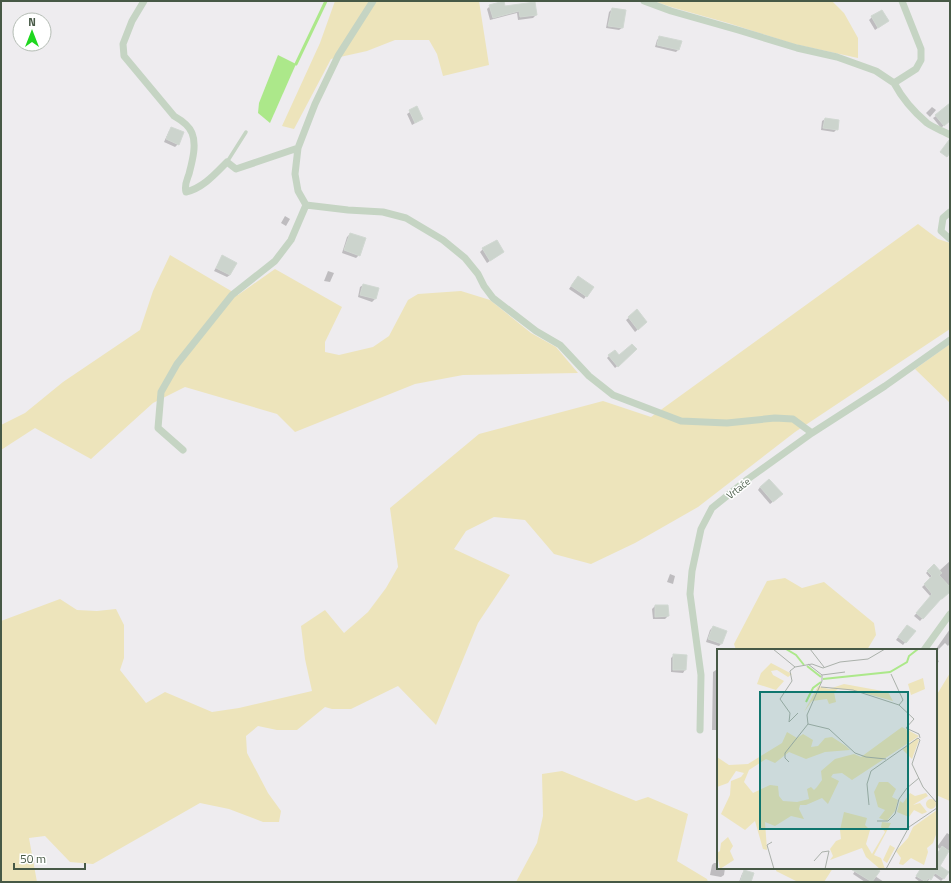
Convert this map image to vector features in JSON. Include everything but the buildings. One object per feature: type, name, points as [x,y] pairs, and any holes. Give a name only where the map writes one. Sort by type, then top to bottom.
[{"type":"street","points":[[144,1],[132,21],[123,44],[124,56],[174,116],[184,122],[192,133],[194,149],[184,187],[186,192],[194,190],[210,178],[227,162],[236,169],[298,148]]},
{"type":"street","points":[[306,205],[298,191],[295,174],[298,148],[315,104],[338,56],[373,1]]},
{"type":"street","points":[[644,1],[671,11],[797,48],[837,57],[876,71],[894,84],[912,108],[928,123],[950,134]]},
{"type":"street","points":[[894,84],[916,69],[921,60],[921,50],[902,1]]},
{"type":"street","points":[[306,205],[382,212],[406,218],[443,240],[465,258],[478,274],[484,286],[493,298],[536,331],[560,345],[589,376],[613,395],[681,421],[728,423],[775,418],[793,419],[812,433]]},
{"type":"street","points":[[183,450],[158,428],[161,392],[177,364],[232,295],[275,261],[292,240],[306,205]]},
{"type":"street","points":[[950,212],[943,218],[941,231],[950,239]]},
{"type":"street","name":"Vrtače","points":[[700,730],[701,675],[690,594],[692,572],[701,529],[712,508],[748,479],[812,433],[885,386],[950,340]]},
{"type":"street","points":[[925,649],[950,614]]},
{"type":"lane","points":[[227,162],[246,132]]},
{"type":"shaded area","points":[[335,1],[479,1],[489,65],[443,76],[437,54],[429,40],[395,40],[367,51],[331,59],[294,129],[282,126],[320,43]]},
{"type":"shaded area","points":[[654,1],[832,1],[844,13],[858,38],[858,58],[794,44]]},
{"type":"shaded area","points":[[278,55],[296,64],[270,123],[258,113],[259,103]]},
{"type":"shaded area","points":[[918,224],[938,239],[950,243],[950,329],[795,432],[698,507],[635,543],[591,564],[554,554],[525,520],[494,517],[466,531],[454,549],[510,575],[478,623],[436,725],[398,686],[351,709],[332,709],[325,707],[297,730],[277,730],[258,726],[246,736],[247,753],[268,793],[281,811],[279,822],[263,822],[229,809],[200,803],[93,864],[70,862],[45,836],[29,838],[37,882],[1,882],[1,621],[60,599],[77,610],[97,611],[116,609],[124,625],[124,658],[120,670],[146,703],[165,692],[212,712],[239,708],[312,691],[305,659],[301,626],[325,610],[344,633],[368,612],[386,588],[398,567],[390,508],[479,434],[603,401],[651,417]]},
{"type":"shaded area","points":[[170,255],[238,295],[275,269],[342,307],[325,342],[325,352],[339,355],[373,347],[389,336],[408,300],[418,294],[461,291],[490,300],[531,333],[556,347],[578,373],[463,375],[415,384],[295,432],[277,414],[185,387],[153,403],[91,459],[35,428],[1,450],[1,425],[25,413],[63,382],[140,330],[153,291]]},
{"type":"shaded area","points":[[950,344],[950,403],[915,369]]},
{"type":"shaded area","points":[[785,578],[802,588],[824,582],[874,623],[876,635],[868,649],[736,649],[734,644],[767,581]]},
{"type":"shaded area","points":[[950,673],[950,801],[937,795],[937,694]]},
{"type":"shaded area","points":[[562,771],[636,801],[648,797],[688,814],[677,861],[707,879],[708,882],[516,882],[537,843],[543,816],[542,774]]},
{"type":"shaded area","points":[[777,869],[832,869],[824,882],[798,882],[776,871]]},
{"type":"waterway","points":[[296,64],[326,1]]}]
